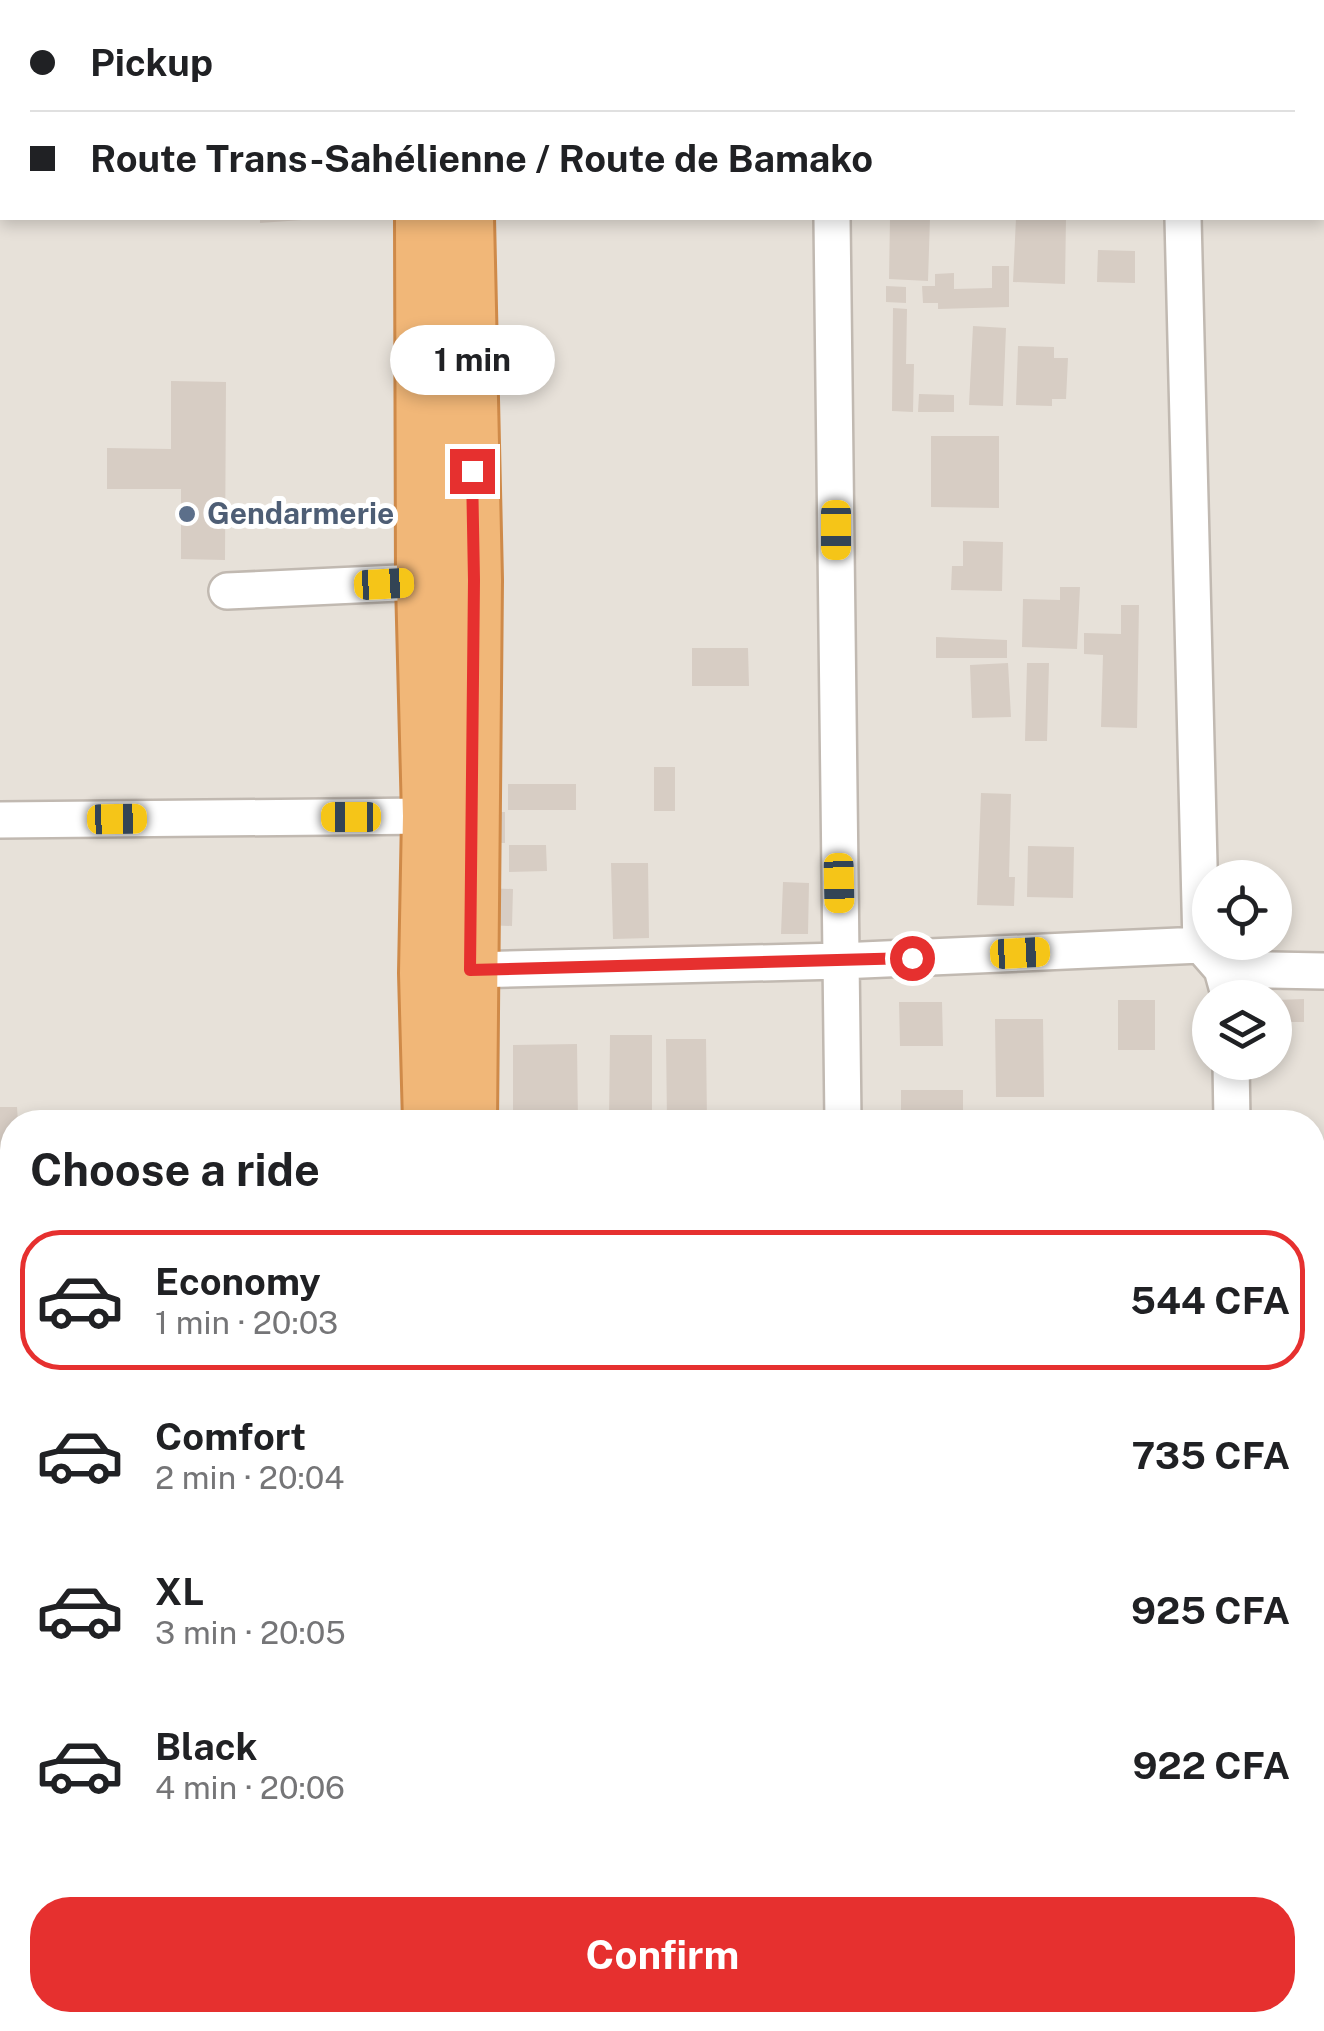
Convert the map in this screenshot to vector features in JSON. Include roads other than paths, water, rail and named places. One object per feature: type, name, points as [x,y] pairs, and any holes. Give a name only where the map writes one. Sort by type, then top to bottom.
[{"type":"highway","points":[[422,220],[430,1110]]},
{"type":"highway","points":[[467,220],[474,580],[470,1110]]},
{"type":"street","points":[[832,220],[843,1110]]},
{"type":"street","points":[[1183,220],[1218,971]]},
{"type":"street","points":[[228,591],[474,580]]},
{"type":"street","points":[[0,820],[429,816]]},
{"type":"street","points":[[470,970],[840,961],[1324,971]]},
{"type":"street","points":[[1231,1080],[1232,1110]]},
{"type":"place","name":"Gendarmerie","points":[[187,514]]}]
